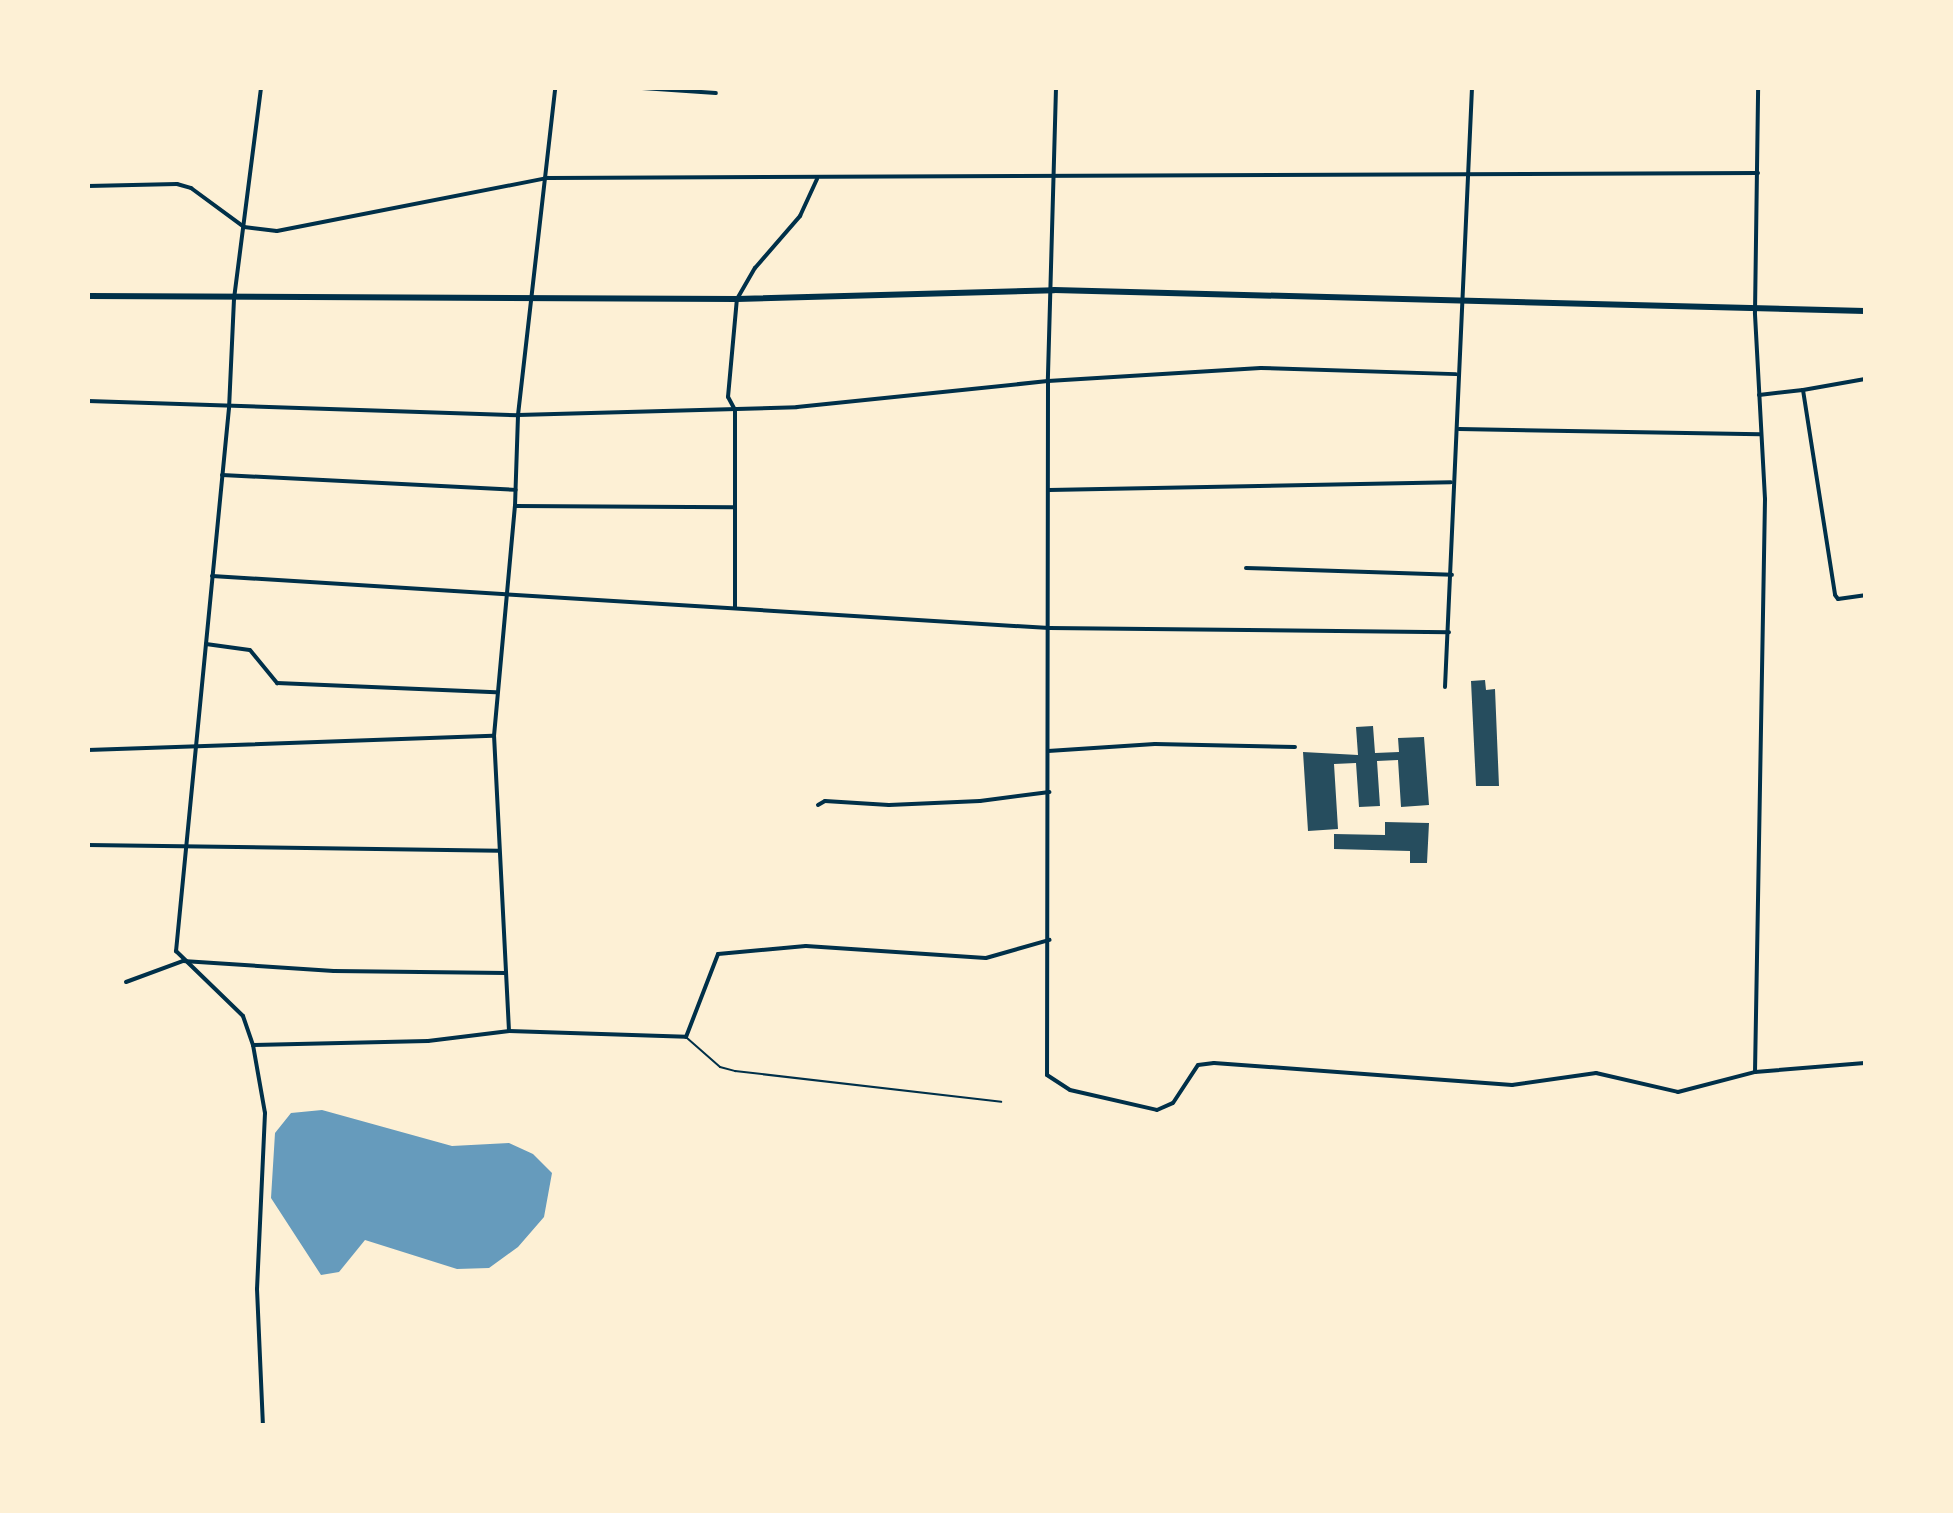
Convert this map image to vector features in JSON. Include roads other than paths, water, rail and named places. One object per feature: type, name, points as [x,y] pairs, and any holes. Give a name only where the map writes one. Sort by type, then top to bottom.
[{"type":"street","points":[[228,88],[316,88]]},
{"type":"street","points":[[509,1031],[504,862],[499,851],[494,736],[496,692],[515,506],[518,415],[530,297],[548,178],[555,88]]},
{"type":"street","points":[[642,88],[716,93]]},
{"type":"street","points":[[1056,88],[1054,290],[1048,381],[1047,1075],[1070,1090],[1157,1110],[1173,1103],[1198,1065],[1214,1063],[1512,1085],[1596,1073],[1678,1092],[1755,1072],[1865,1063]]},
{"type":"street","points":[[1445,687],[1453,575],[1452,482],[1459,429],[1456,374],[1464,298],[1472,88]]},
{"type":"street","points":[[1755,1072],[1765,499],[1755,312],[1758,88]]},
{"type":"street","points":[[261,89],[234,299],[229,408],[176,951],[243,1016],[253,1045],[265,1113],[257,1289],[263,1425]]},
{"type":"street","points":[[88,186],[191,188],[244,227],[302,228],[548,178],[1758,173]]},
{"type":"street","points":[[735,607],[735,410],[728,397],[737,299],[755,268],[800,216],[817,179]]},
{"type":"street","points":[[88,296],[737,299],[1054,290],[1464,298],[1755,312],[1865,311]]},
{"type":"street","points":[[88,401],[229,408],[518,415],[735,410],[1048,381],[1261,368],[1456,374]]},
{"type":"street","points":[[1759,395],[1865,379]]},
{"type":"street","points":[[1803,390],[1835,595],[1838,599],[1865,595]]},
{"type":"street","points":[[1459,429],[1760,434]]},
{"type":"street","points":[[222,475],[516,490]]},
{"type":"street","points":[[1049,490],[1452,482]]},
{"type":"street","points":[[515,506],[734,507]]},
{"type":"street","points":[[1246,568],[1453,575]]},
{"type":"street","points":[[212,576],[1049,628],[1449,632]]},
{"type":"street","points":[[206,644],[250,650],[277,683],[496,692]]},
{"type":"street","points":[[88,750],[494,736]]},
{"type":"street","points":[[1048,751],[1155,744],[1295,747]]},
{"type":"street","points":[[818,805],[825,801],[889,805],[980,801],[1049,792]]},
{"type":"street","points":[[88,845],[499,851]]},
{"type":"street","points":[[253,1045],[428,1041],[509,1031],[686,1037],[718,954],[806,946],[986,958],[1049,940]]},
{"type":"street","points":[[126,982],[183,961],[348,972],[506,973]]},
{"type":"lane","points":[[686,1037],[720,1067],[735,1071],[1001,1102]]},
{"type":"water","points":[[322,1110],[452,1146],[509,1143],[533,1154],[552,1173],[544,1217],[518,1247],[489,1268],[457,1269],[365,1240],[339,1272],[321,1275],[271,1198],[275,1133],[291,1113]]}]
